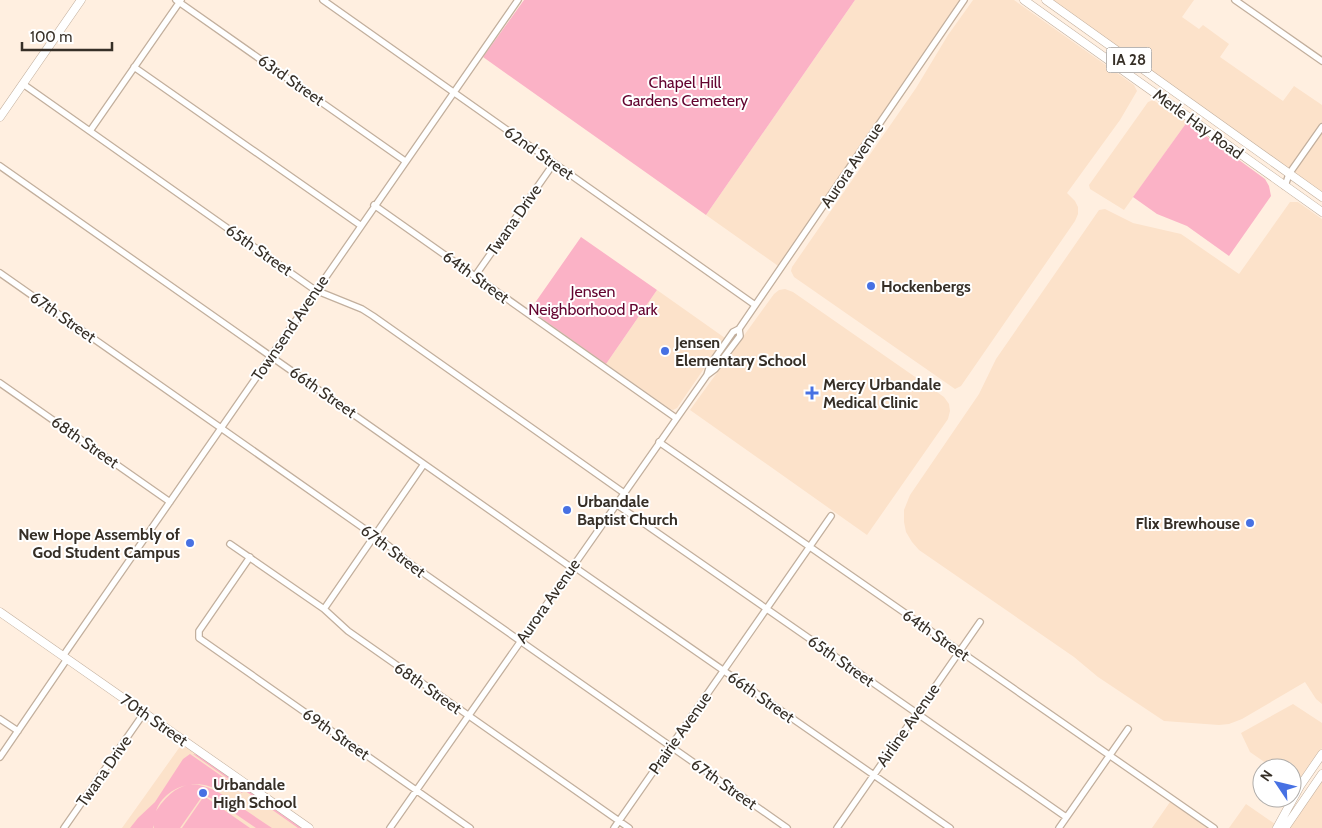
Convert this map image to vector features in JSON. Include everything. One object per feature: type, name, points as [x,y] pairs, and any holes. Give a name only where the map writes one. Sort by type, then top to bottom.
[{"type":"main road","points":[[0,117],[81,0]]},
{"type":"main road","name":"Merle Hay Road","points":[[1024,0],[1322,212]]},
{"type":"main road","name":"Merle Hay Road","points":[[1046,0],[1322,197]]},
{"type":"main road","name":"70th Street","points":[[0,612],[309,828]]},
{"type":"main road","points":[[1278,828],[1300,786],[1322,754]]},
{"type":"main road","points":[[1285,828],[1322,774]]},
{"type":"street","name":"62nd Street","points":[[323,0],[755,305]]},
{"type":"street","name":"Townsend Avenue","points":[[0,757],[170,502],[315,290],[518,0]]},
{"type":"street","name":"Aurora Avenue","points":[[390,828],[676,418],[707,375],[715,369],[740,336],[739,329],[755,305],[964,0]]},
{"type":"street","points":[[1235,0],[1322,61]]},
{"type":"street","points":[[90,131],[179,1]]},
{"type":"street","name":"63rd Street","points":[[179,1],[405,161]]},
{"type":"street","points":[[134,67],[360,225]]},
{"type":"street","name":"65th Street","points":[[23,84],[315,290],[355,306],[373,316],[624,493]]},
{"type":"street","points":[[1284,186],[1289,174],[1322,127]]},
{"type":"street","name":"Twana Drive","points":[[475,276],[554,163]]},
{"type":"street","name":"66th Street","points":[[0,166],[424,464],[950,828]]},
{"type":"street","name":"64th Street","points":[[374,205],[676,418]]},
{"type":"street","name":"67th Street","points":[[0,273],[374,536],[412,566],[787,828]]},
{"type":"street","name":"68th Street","points":[[0,383],[170,502]]},
{"type":"street","name":"64th Street","points":[[659,442],[1214,828]]},
{"type":"street","points":[[324,609],[424,464]]},
{"type":"street","name":"65th Street","points":[[616,504],[1066,817]]},
{"type":"street","name":"Prairie Avenue","points":[[614,828],[831,516]]},
{"type":"street","name":"68th Street","points":[[230,544],[324,609],[348,631],[629,828]]},
{"type":"street","name":"69th Street","points":[[250,557],[199,631],[198,636],[470,828]]},
{"type":"street","name":"Airline Avenue","points":[[837,828],[980,622]]},
{"type":"street","name":"Twana Drive","points":[[64,828],[144,713]]},
{"type":"street","points":[[0,719],[18,731]]},
{"type":"street","points":[[1059,828],[1128,729]]},
{"type":"shaded area","points":[[855,0],[964,0],[781,268],[706,215]]},
{"type":"shaded area","points":[[973,0],[1014,0],[1134,85],[1137,91],[1120,120],[1067,193],[1078,207],[1075,221],[961,386],[955,389],[794,277],[791,271],[916,88],[948,35]]},
{"type":"shaded area","points":[[1045,0],[1194,0],[1182,17],[1199,29],[1203,25],[1229,44],[1220,57],[1283,101],[1294,86],[1322,105],[1322,197]]},
{"type":"shaded area","points":[[1153,100],[1187,122],[1124,210],[1090,189],[1089,185],[1148,102]]},
{"type":"shaded area","points":[[1290,202],[1298,202],[1322,219],[1322,704],[1316,699],[1305,682],[1242,719],[1229,724],[1164,721],[1098,677],[1074,657],[919,550],[906,532],[904,510],[910,495],[979,394],[996,359],[1099,210],[1105,209],[1133,223],[1181,234],[1239,274]]},
{"type":"shaded area","points":[[785,289],[793,292],[944,397],[949,404],[948,419],[867,535],[690,410],[774,294],[779,290]]},
{"type":"shaded area","name":"Jensen Elementary School","points":[[657,290],[725,338],[677,408],[673,410],[606,364]]},
{"type":"shaded area","points":[[1293,704],[1322,723],[1322,748],[1302,778],[1302,758],[1259,758],[1250,752],[1241,733]]},
{"type":"shaded area","name":"Urbandale High School","points":[[184,741],[309,828],[122,828]]},
{"type":"shaded area","points":[[1322,779],[1322,828],[1288,828]]},
{"type":"shaded area","points":[[1170,802],[1208,828],[1152,828]]},
{"type":"shaded area","points":[[1246,804],[1275,824],[1272,828],[1229,828]]},
{"type":"green space","name":"Chapel Hill Gardens Cemetery","points":[[524,0],[855,0],[706,215],[483,57]]},
{"type":"green space","points":[[1187,122],[1265,179],[1269,186],[1271,196],[1229,256],[1187,226],[1157,214],[1133,197]]},
{"type":"green space","name":"Jensen Neighborhood Park","points":[[581,237],[657,290],[606,364],[530,310]]},
{"type":"green space","points":[[190,754],[243,791],[242,793],[228,783],[221,792],[212,787],[202,785],[183,786],[167,795],[160,802],[156,811],[166,799],[184,786],[203,786],[225,796],[272,828],[256,828],[215,800],[203,795],[180,828],[154,828],[154,825],[153,828],[130,828],[155,802],[183,759]]},
{"type":"green space","points":[[193,754],[199,755],[302,828],[298,828]]},
{"type":"green space","points":[[204,796],[250,828],[182,828]]},
{"type":"place","name":"Hockenbergs","points":[[871,286]]},
{"type":"place","name":"Jensen Elementary School","points":[[665,351]]},
{"type":"place","name":"Mercy Urbandale Medical Clinic","points":[[812,393]]},
{"type":"place","name":"Urbandale Baptist Church","points":[[567,510]]},
{"type":"place","name":"Flix Brewhouse","points":[[1250,523]]},
{"type":"place","name":"New Hope Assembly of God Student Campus","points":[[190,543]]},
{"type":"place","name":"Urbandale High School","points":[[203,793]]}]
